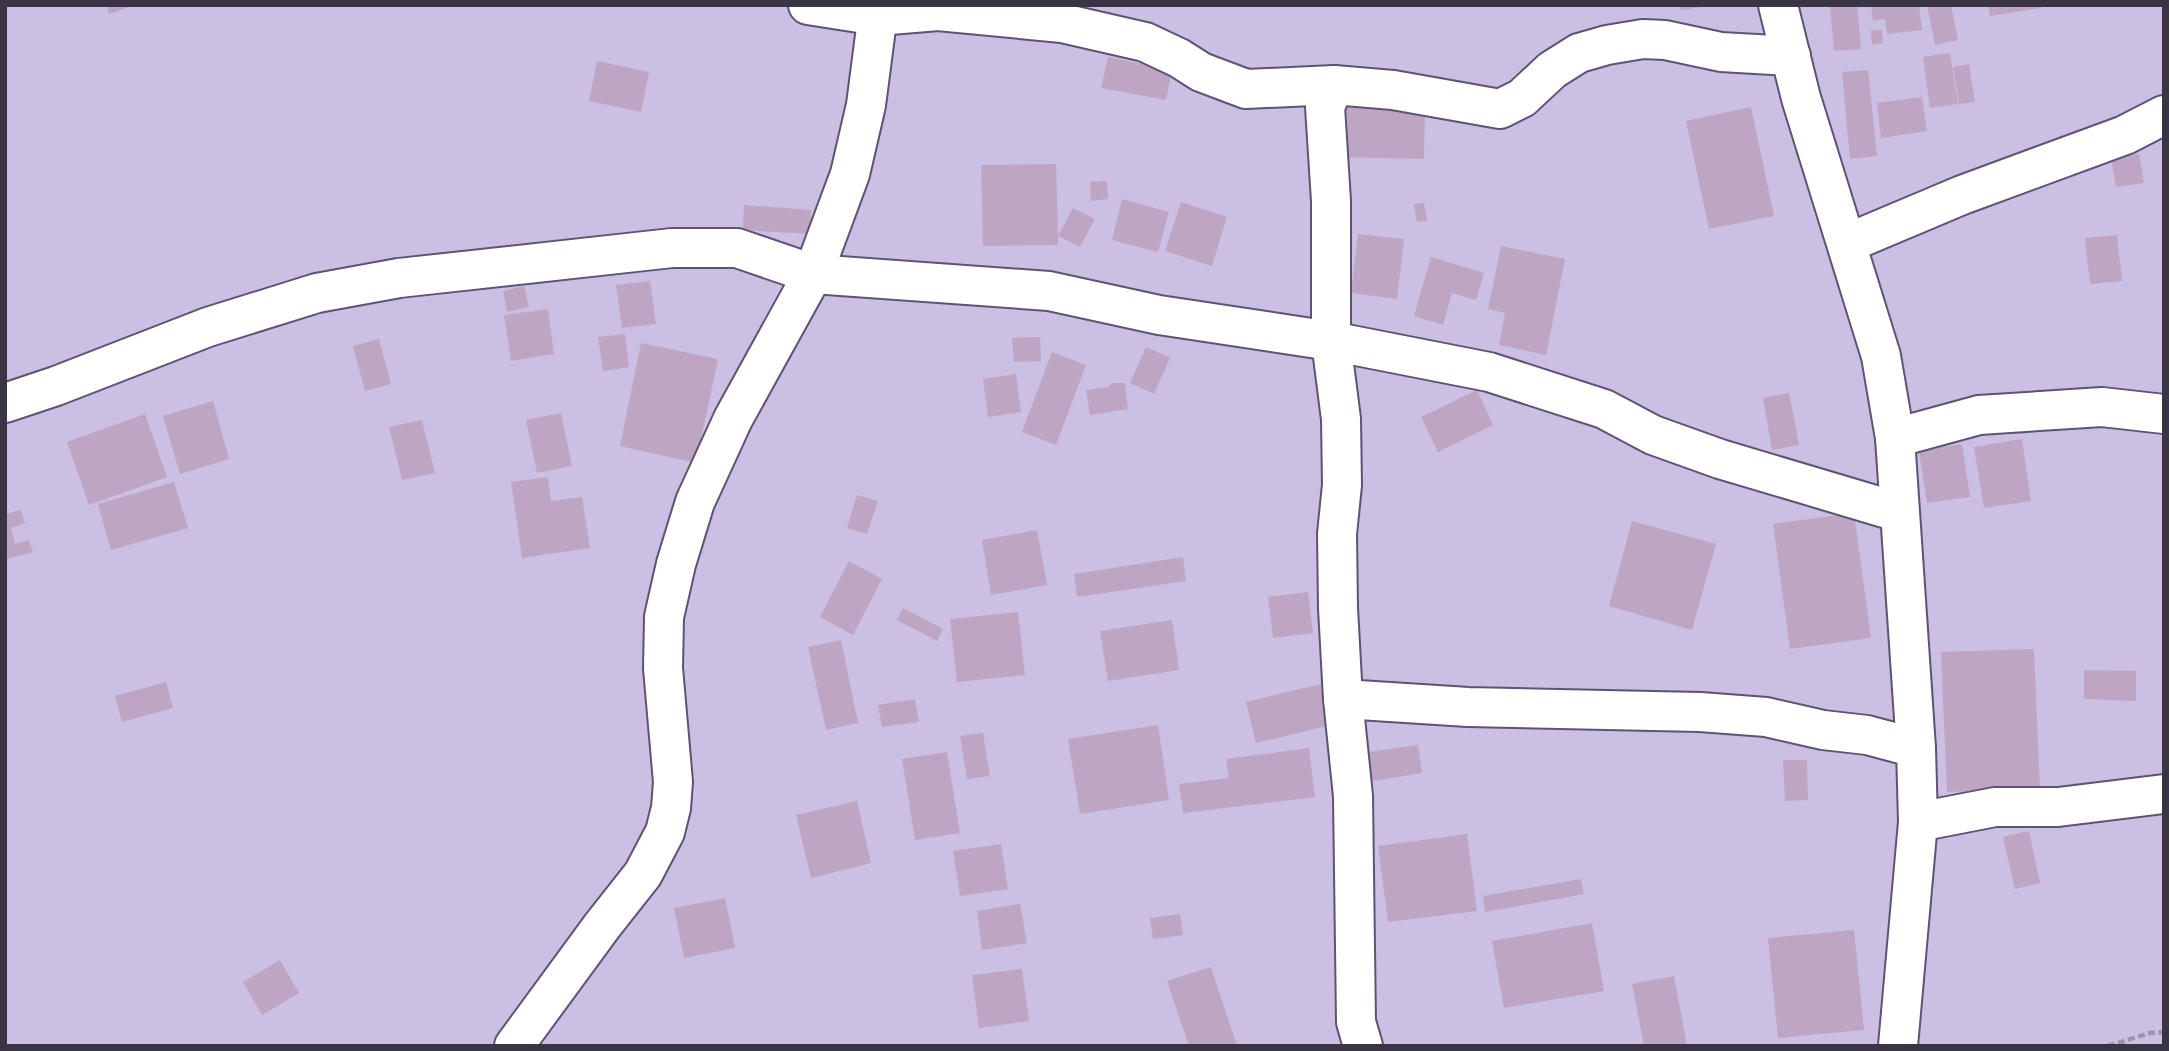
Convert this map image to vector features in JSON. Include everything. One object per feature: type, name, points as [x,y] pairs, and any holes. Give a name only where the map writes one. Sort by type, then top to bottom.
[{"type":"street","points":[[808,5],[879,11],[938,11],[1062,23],[1146,42],[1201,72],[1246,89],[1334,85],[1393,90],[1500,109],[1522,99],[1552,69],[1579,53],[1631,41],[1665,40],[1721,52],[1791,56]]},
{"type":"street","points":[[1778,5],[1821,164],[1848,243],[1881,356],[1895,438],[1916,748],[1918,822],[1898,1046]]},
{"type":"street","points":[[514,1046],[643,874],[665,832],[671,808],[673,782],[663,668],[664,617],[676,564],[695,502],[733,419],[813,274],[850,174],[866,105],[879,11]]},
{"type":"street","points":[[1334,85],[1325,107],[1331,201],[1331,341],[1341,419],[1342,485],[1337,547],[1343,699],[1353,796],[1356,1022],[1363,1046]]},
{"type":"street","points":[[1848,243],[1962,195],[2125,135],[2164,115]]},
{"type":"street","points":[[5,403],[232,320],[317,293],[399,278],[685,248],[737,248],[813,274],[1049,291],[1159,315],[1331,341],[1489,372],[1604,409],[1653,435],[1720,458],[1898,512]]},
{"type":"street","points":[[1895,438],[1990,414],[2102,407],[2164,414]]},
{"type":"street","points":[[1343,699],[1494,708],[1700,712],[1766,717],[1822,730],[1867,735],[1916,748]]},
{"type":"street","points":[[1918,822],[1995,807],[2058,807],[2164,794]]},
{"type":"path","points":[[2108,1046],[2150,1033],[2164,1032]]},
{"type":"building","points":[[107,5],[133,5],[133,6],[109,14]]},
{"type":"building","points":[[1680,5],[1701,5],[1701,7],[1681,10]]},
{"type":"building","points":[[1830,5],[1857,5],[1861,49],[1834,51]]},
{"type":"building","points":[[1871,5],[1919,5],[1922,30],[1887,34],[1885,19],[1873,21]]},
{"type":"building","points":[[1927,5],[1951,5],[1958,40],[1935,45]]},
{"type":"building","points":[[1988,5],[2041,5],[2041,8],[1990,16]]},
{"type":"building","points":[[1871,30],[1882,30],[1883,43],[1872,44]]},
{"type":"building","points":[[1950,53],[1958,104],[1930,108],[1923,57]]},
{"type":"building","points":[[1108,57],[1172,70],[1166,100],[1101,88]]},
{"type":"building","points":[[597,61],[649,72],[641,112],[589,101]]},
{"type":"building","points":[[1969,64],[1975,102],[1959,104],[1953,67]]},
{"type":"building","points":[[1868,70],[1877,156],[1850,159],[1842,72]]},
{"type":"building","points":[[1922,97],[1927,131],[1881,138],[1877,103]]},
{"type":"building","points":[[1335,104],[1425,106],[1424,159],[1334,157]]},
{"type":"building","points":[[1751,107],[1774,216],[1709,229],[1686,121]]},
{"type":"building","points":[[2139,154],[2144,183],[2116,187],[2111,159]]},
{"type":"building","points":[[1056,164],[1058,245],[983,246],[981,165]]},
{"type":"building","points":[[1107,181],[1108,199],[1091,201],[1090,182]]},
{"type":"building","points":[[1122,199],[1169,212],[1158,252],[1112,240]]},
{"type":"building","points":[[1181,202],[1227,217],[1212,266],[1165,251]]},
{"type":"building","points":[[1424,203],[1427,221],[1417,222],[1414,204]]},
{"type":"building","points":[[744,205],[811,210],[810,234],[743,230]]},
{"type":"building","points":[[1073,208],[1095,219],[1080,247],[1058,236]]},
{"type":"building","points":[[1358,234],[1404,239],[1397,299],[1351,293]]},
{"type":"building","points":[[2117,235],[2122,281],[2090,284],[2085,238]]},
{"type":"building","points":[[1501,246],[1565,259],[1546,355],[1499,345],[1505,313],[1488,309]]},
{"type":"building","points":[[1431,257],[1484,273],[1476,300],[1452,293],[1443,325],[1414,316]]},
{"type":"building","points":[[650,281],[656,324],[622,328],[616,285]]},
{"type":"building","points":[[524,286],[529,307],[507,312],[503,291]]},
{"type":"building","points":[[548,309],[554,354],[511,361],[504,315]]},
{"type":"building","points":[[625,334],[629,367],[603,371],[598,337]]},
{"type":"building","points":[[1040,337],[1041,361],[1014,362],[1012,338]]},
{"type":"building","points":[[379,339],[391,384],[365,391],[353,346]]},
{"type":"building","points":[[641,343],[718,359],[696,463],[620,446]]},
{"type":"building","points":[[1146,347],[1170,358],[1154,394],[1130,383]]},
{"type":"building","points":[[1052,352],[1086,365],[1056,445],[1022,432]]},
{"type":"building","points":[[1016,374],[1021,412],[988,417],[983,379]]},
{"type":"building","points":[[1112,383],[1125,383],[1128,409],[1090,415],[1086,390],[1108,387]]},
{"type":"building","points":[[1477,390],[1493,425],[1438,452],[1421,417]]},
{"type":"building","points":[[1789,393],[1799,445],[1772,450],[1763,398]]},
{"type":"building","points":[[213,401],[229,459],[180,474],[163,416]]},
{"type":"building","points":[[561,413],[572,466],[537,473],[526,420]]},
{"type":"building","points":[[145,414],[167,477],[89,505],[67,442]]},
{"type":"building","points":[[422,420],[435,473],[402,480],[389,427]]},
{"type":"building","points":[[2022,439],[2031,501],[1984,508],[1974,447]]},
{"type":"building","points":[[1962,444],[1970,497],[1927,503],[1919,451]]},
{"type":"building","points":[[548,477],[551,501],[582,497],[590,548],[522,558],[511,482]]},
{"type":"building","points":[[174,482],[188,528],[111,550],[98,504]]},
{"type":"building","points":[[857,495],[878,501],[867,534],[847,528]]},
{"type":"building","points":[[21,510],[25,523],[11,528],[15,544],[29,540],[33,552],[7,559],[5,514]]},
{"type":"building","points":[[1854,513],[1871,638],[1790,649],[1773,524]]},
{"type":"building","points":[[1632,521],[1716,544],[1692,630],[1609,606]]},
{"type":"building","points":[[1037,530],[1047,585],[991,595],[982,540]]},
{"type":"building","points":[[1183,557],[1186,581],[1077,597],[1074,574]]},
{"type":"building","points":[[849,561],[882,579],[853,635],[820,617]]},
{"type":"building","points":[[1308,592],[1313,633],[1273,638],[1268,597]]},
{"type":"building","points":[[903,608],[943,629],[937,641],[897,620]]},
{"type":"building","points":[[1018,612],[1025,675],[957,682],[950,619]]},
{"type":"building","points":[[1172,620],[1179,670],[1108,681],[1100,631]]},
{"type":"building","points":[[841,640],[858,723],[826,730],[808,647]]},
{"type":"building","points":[[2034,649],[2040,789],[1947,792],[1941,652]]},
{"type":"building","points":[[2084,670],[2136,671],[2136,701],[2084,699]]},
{"type":"building","points":[[166,682],[173,708],[122,722],[115,696]]},
{"type":"building","points":[[1321,684],[1331,725],[1256,743],[1246,702]]},
{"type":"building","points":[[915,699],[919,722],[882,727],[878,705]]},
{"type":"building","points":[[1158,725],[1169,800],[1080,814],[1068,739]]},
{"type":"building","points":[[983,733],[990,776],[967,779],[960,736]]},
{"type":"building","points":[[1418,745],[1422,773],[1367,782],[1363,753]]},
{"type":"building","points":[[1309,748],[1315,797],[1183,813],[1179,784],[1229,778],[1226,759]]},
{"type":"building","points":[[947,752],[960,833],[915,840],[902,759]]},
{"type":"building","points":[[1783,760],[1807,760],[1808,800],[1785,801]]},
{"type":"building","points":[[857,801],[871,863],[811,878],[796,815]]},
{"type":"building","points":[[2029,831],[2040,883],[2015,889],[2003,837]]},
{"type":"building","points":[[1467,834],[1477,911],[1388,922],[1378,846]]},
{"type":"building","points":[[1001,844],[1008,889],[960,896],[953,851]]},
{"type":"building","points":[[1581,879],[1584,894],[1485,912],[1483,896]]},
{"type":"building","points":[[725,898],[735,948],[684,958],[674,908]]},
{"type":"building","points":[[1020,904],[1027,943],[982,950],[977,911]]},
{"type":"building","points":[[1180,914],[1183,935],[1153,939],[1150,918]]},
{"type":"building","points":[[1592,923],[1604,991],[1504,1008],[1492,941]]},
{"type":"building","points":[[1854,930],[1864,1030],[1778,1038],[1768,938]]},
{"type":"building","points":[[280,960],[299,993],[262,1015],[243,982]]},
{"type":"building","points":[[1211,967],[1237,1046],[1189,1046],[1167,981]]},
{"type":"building","points":[[1022,969],[1029,1021],[979,1028],[972,975]]},
{"type":"building","points":[[1674,976],[1687,1046],[1644,1046],[1632,984]]}]
